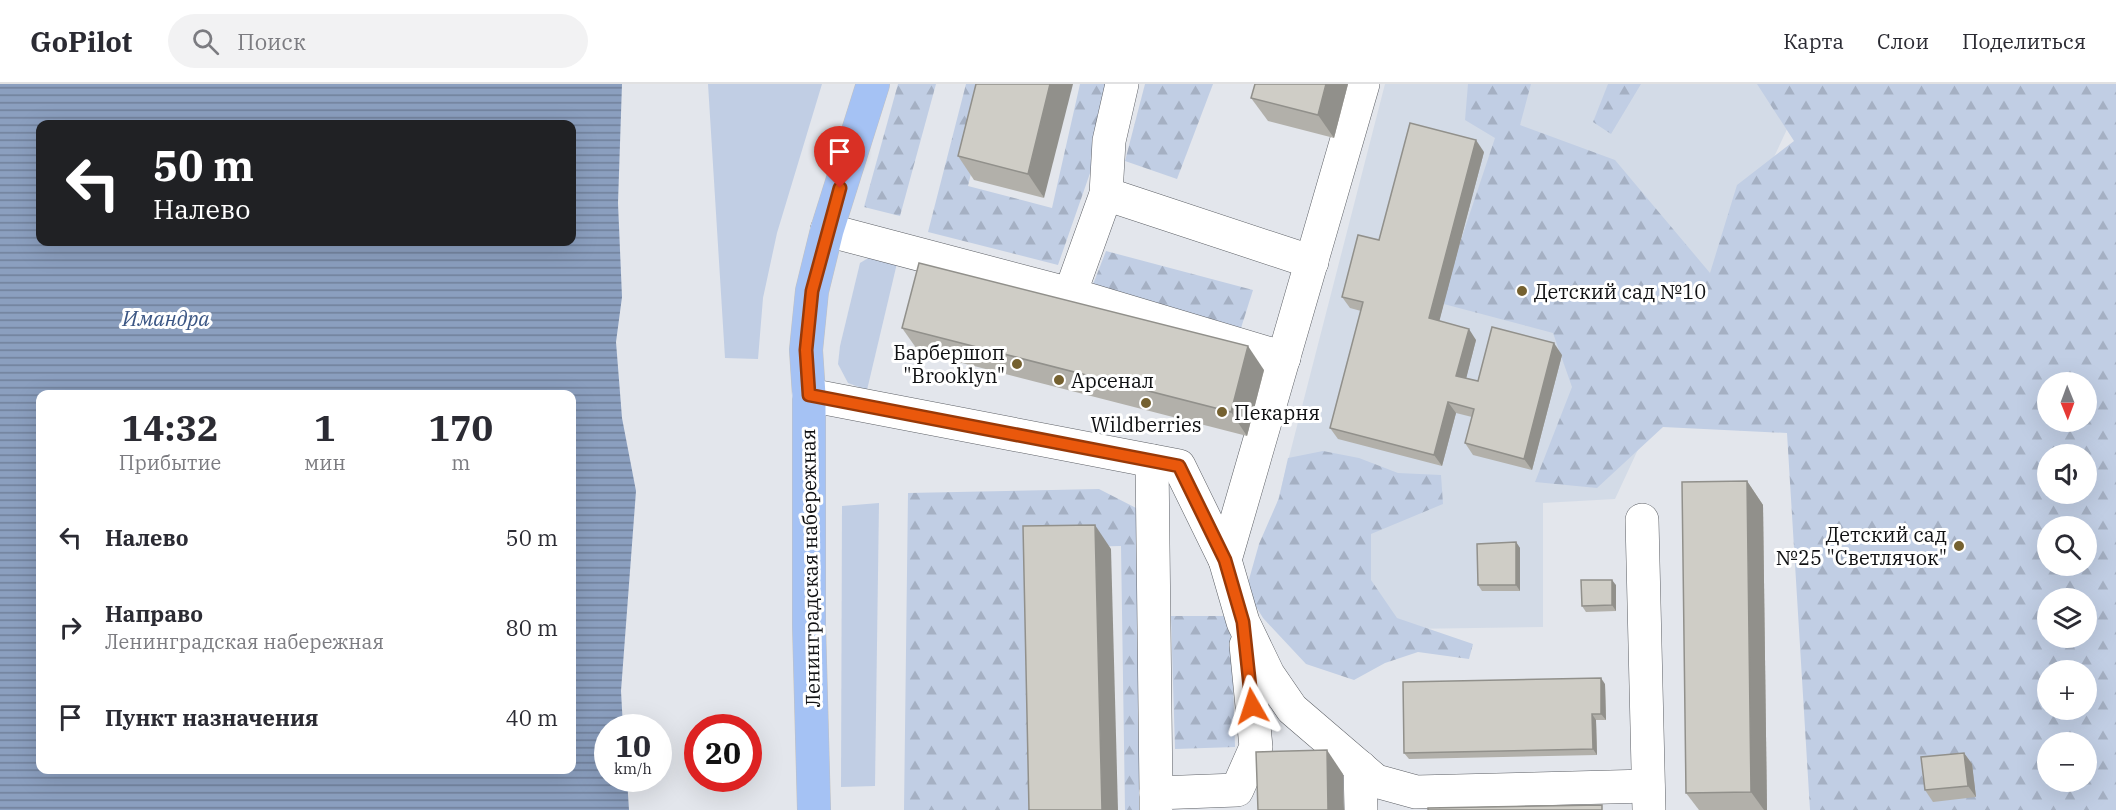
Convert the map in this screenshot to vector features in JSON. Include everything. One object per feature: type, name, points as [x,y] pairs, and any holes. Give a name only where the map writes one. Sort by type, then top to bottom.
[{"type":"main road","name":"Ленинградская набережная","points":[[814,810],[809,625],[809,395],[806,350],[812,291],[827,230],[873,84]]},
{"type":"lane","points":[[1070,294],[1106,194],[1109,141],[1122,84]]},
{"type":"lane","points":[[1225,560],[1363,84]]},
{"type":"lane","points":[[1106,194],[1312,262]]},
{"type":"lane","points":[[827,230],[1070,294],[1284,358]]},
{"type":"lane","points":[[809,395],[1179,466],[1225,560],[1243,622],[1268,674],[1292,709],[1376,781],[1403,800],[1416,792],[1648,798],[1642,520]]},
{"type":"lane","points":[[1152,461],[1156,802],[1237,790],[1256,747],[1243,622]]},
{"type":"lane","points":[[1360,767],[1361,810]]},
{"type":"shaded area","name":"Детский сад №10","points":[[1385,84],[1808,84],[1615,499],[1543,503],[1543,627],[1407,629],[1252,601]]},
{"type":"green space","points":[[708,84],[822,84],[777,233],[763,298],[758,359],[725,358]]},
{"type":"green space","points":[[898,84],[936,84],[900,216],[864,207]]},
{"type":"green space","points":[[966,84],[993,84],[968,186],[1052,208],[1080,84],[1111,84],[1096,156],[1058,265],[928,232]]},
{"type":"green space","points":[[1145,84],[1213,84],[1177,179],[1125,161]]},
{"type":"green space","points":[[1468,84],[1531,84],[1520,125],[1615,160],[1710,273],[1737,185],[1794,141],[1757,84],[2116,84],[2116,810],[1810,810],[1787,433],[1663,427],[1597,488],[1535,482],[1572,387],[1553,333],[1440,303],[1495,138],[1465,120]]},
{"type":"green space","points":[[1608,84],[1641,84],[1611,134],[1593,122]]},
{"type":"green space","points":[[1106,251],[1253,290],[1241,328],[1092,287]]},
{"type":"green space","points":[[875,254],[898,259],[867,390],[848,383],[838,364],[840,346],[860,263]]},
{"type":"green space","points":[[1323,451],[1359,458],[1398,473],[1441,475],[1443,504],[1371,534],[1371,580],[1397,618],[1473,644],[1469,659],[1418,652],[1385,663],[1354,680],[1306,664],[1263,618],[1246,590],[1259,544],[1279,498],[1288,458]]},
{"type":"green space","points":[[1099,489],[1138,509],[1144,810],[1125,810],[1121,546],[1034,548],[1039,810],[904,810],[908,493]]},
{"type":"green space","points":[[879,503],[875,786],[841,787],[842,506]]},
{"type":"green space","points":[[1171,616],[1231,616],[1235,747],[1175,749]]},
{"type":"water","name":"Имандра","points":[[0,84],[622,84],[618,203],[622,297],[616,342],[622,418],[636,491],[621,691],[622,714],[594,714],[594,792],[628,792],[629,810],[0,810]]},
{"type":"building","points":[[976,84],[1050,84],[1028,174],[958,156]]},
{"type":"building","points":[[1255,84],[1326,84],[1318,115],[1251,98]]},
{"type":"building","points":[[1410,123],[1476,140],[1429,318],[1469,329],[1456,376],[1478,381],[1492,327],[1554,343],[1524,459],[1465,443],[1474,409],[1448,402],[1434,455],[1330,428],[1363,302],[1342,297],[1358,235],[1379,240]]},
{"type":"building","points":[[919,263],[1248,346],[1231,412],[902,328]]},
{"type":"building","points":[[1747,481],[1751,792],[1686,793],[1682,482]]},
{"type":"building","points":[[1095,525],[1102,810],[1029,810],[1023,526]]},
{"type":"building","points":[[1516,542],[1516,585],[1478,585],[1477,544]]},
{"type":"building","points":[[1581,580],[1612,580],[1612,605],[1582,606]]},
{"type":"building","points":[[1601,678],[1601,714],[1592,714],[1593,749],[1404,753],[1403,682]]},
{"type":"building","points":[[1327,750],[1328,810],[1258,810],[1256,752]]},
{"type":"building","points":[[1964,753],[1968,786],[1925,790],[1921,757]]},
{"type":"building","points":[[1602,805],[1602,810],[1428,810],[1428,808]]},
{"type":"place","name":"Детский сад №10","points":[[1522,291]]},
{"type":"place","name":"Барбершоп \"Brоoklyn\"","points":[[1017,364]]},
{"type":"place","name":"Арсенал","points":[[1059,380]]},
{"type":"place","name":"Wildberries","points":[[1146,403]]},
{"type":"place","name":"Пекарня","points":[[1222,412]]},
{"type":"place","name":"Детский сад №25 \"Светлячок\"","points":[[1959,546]]},
{"type":"route","points":[[840,188],[812,291],[806,350],[809,395],[1179,466],[1225,560],[1243,622],[1252,706]]}]
